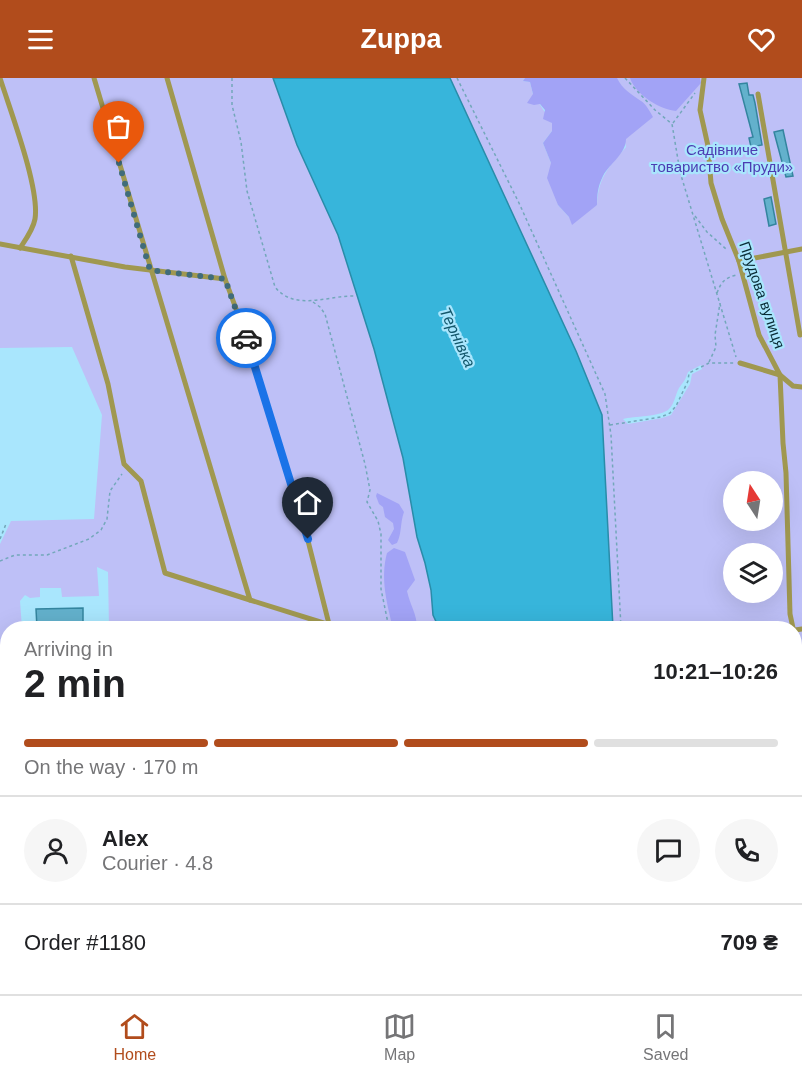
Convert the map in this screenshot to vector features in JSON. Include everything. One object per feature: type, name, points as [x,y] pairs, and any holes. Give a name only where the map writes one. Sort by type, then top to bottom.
[{"type":"lane","points":[[0,78],[33,188],[35,218],[29,235],[20,248]]},
{"type":"lane","points":[[94,78],[250,600]]},
{"type":"lane","points":[[167,78],[225,279],[245,333],[302,517],[328,621]]},
{"type":"lane","name":"Прудова вулиця","points":[[704,80],[700,110],[708,146],[711,183],[722,219],[739,261],[759,335],[780,375],[792,621]]},
{"type":"lane","points":[[758,94],[800,335]]},
{"type":"lane","points":[[0,244],[125,267],[225,279]]},
{"type":"lane","points":[[739,261],[802,249]]},
{"type":"lane","points":[[71,256],[108,384],[124,464],[141,481],[165,573],[312,621]]},
{"type":"lane","points":[[740,363],[780,375],[793,386],[802,387]]},
{"type":"path","points":[[232,78],[232,105],[241,142],[247,191],[275,286],[289,297],[313,302],[325,314],[365,464],[370,490],[367,502],[378,521],[381,534],[381,589],[388,621]]},
{"type":"path","points":[[458,78],[519,203],[600,383],[608,407],[621,621]]},
{"type":"path","points":[[625,78],[672,124],[680,172],[737,361],[740,363]]},
{"type":"path","points":[[672,124],[704,80]]},
{"type":"path","points":[[692,213],[707,232],[739,261]]},
{"type":"path","points":[[717,294],[721,283],[727,278],[742,273]]},
{"type":"path","points":[[313,302],[341,296],[355,296]]},
{"type":"path","points":[[709,363],[716,347],[715,335],[720,303]]},
{"type":"path","points":[[610,425],[661,417],[670,413],[688,381],[689,373],[709,363],[740,363]]},
{"type":"path","points":[[0,561],[15,555],[47,555],[89,539],[101,530],[107,519],[110,491],[127,467]]},
{"type":"path","points":[[0,539],[6,524]]},
{"type":"green space","points":[[0,78],[274,78],[297,145],[338,235],[374,349],[403,458],[417,537],[425,563],[436,621],[109,621],[108,572],[97,567],[99,596],[62,597],[61,588],[40,588],[40,597],[30,598],[25,595],[20,601],[21,621],[0,621],[0,544],[11,521],[94,519],[102,415],[72,347],[0,348]]},
{"type":"green space","name":"Садівниче товариство «Пруди»","points":[[450,78],[525,78],[523,81],[530,82],[533,94],[552,123],[552,131],[543,143],[551,163],[558,205],[569,217],[597,205],[602,180],[626,147],[613,78],[802,78],[802,621],[613,621],[602,415],[576,351]],"holes":[[[701,365],[702,369],[692,374],[690,384],[671,415],[628,424],[623,419],[665,412],[673,404],[688,372]]]},
{"type":"shaded area","points":[[525,78],[617,78],[624,88],[645,104],[653,117],[626,139],[623,149],[601,180],[597,205],[572,225],[569,217],[558,205],[547,178],[551,163],[543,143],[552,131],[552,123],[543,119],[545,110],[540,104],[527,103],[533,94],[530,82],[523,81]]},
{"type":"shaded area","points":[[630,78],[700,78],[701,83],[676,111],[649,100],[637,90]]},
{"type":"shaded area","points":[[377,493],[399,504],[404,512],[399,539],[392,545],[388,540],[394,529],[393,523],[385,517],[383,507],[376,496]]},
{"type":"shaded area","points":[[394,548],[405,552],[415,580],[407,591],[416,621],[391,621],[385,591],[384,572],[387,553]]},
{"type":"water","name":"Тернівка","points":[[273,78],[450,78],[576,351],[602,415],[613,621],[436,621],[425,563],[417,537],[403,458],[374,349],[338,235],[297,145]]},
{"type":"building","points":[[747,83],[749,95],[753,95],[755,103],[762,145],[751,147],[749,138],[753,137],[739,84]]},
{"type":"building","points":[[783,130],[793,176],[786,177],[774,132]]},
{"type":"building","points":[[771,197],[776,224],[769,226],[764,199]]},
{"type":"building","points":[[83,608],[83,621],[37,621],[36,609]]},
{"type":"way so far","points":[[119,163],[150,270],[225,279],[246,338]]},
{"type":"route","points":[[246,338],[308,539]]}]
